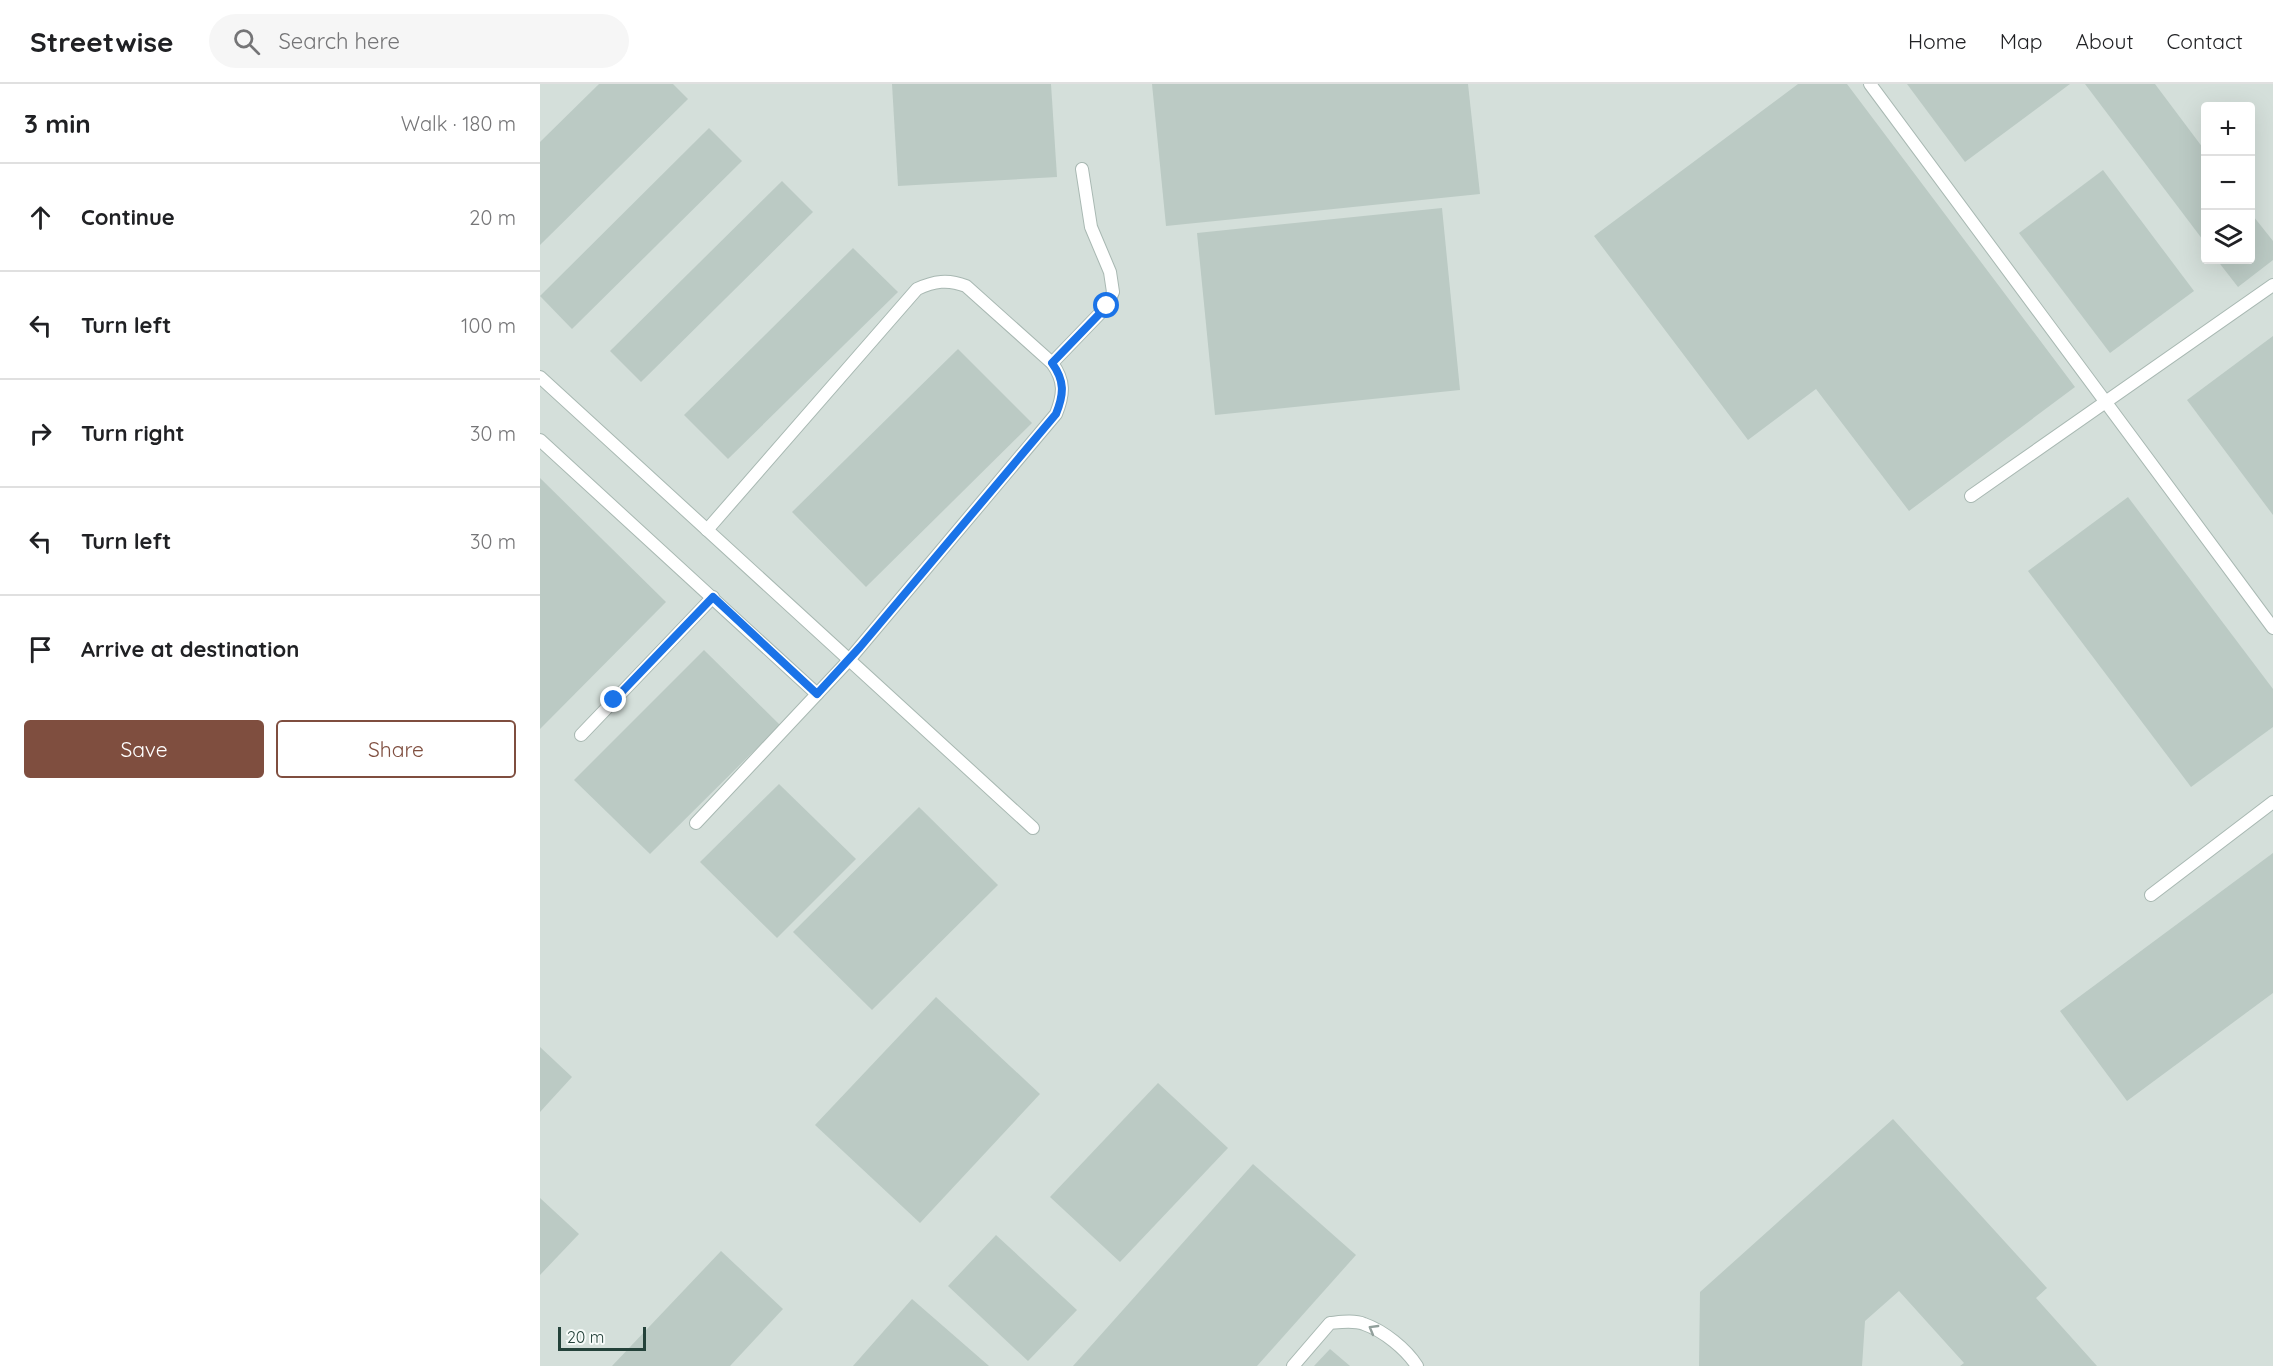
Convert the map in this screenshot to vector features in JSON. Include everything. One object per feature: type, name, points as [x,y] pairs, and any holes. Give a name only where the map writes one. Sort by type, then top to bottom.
[{"type":"lane","points":[[1870,84],[2273,628]]},
{"type":"lane","points":[[1052,363],[1107,306],[1113,292],[1110,272],[1091,227],[1082,169]]},
{"type":"lane","points":[[696,824],[849,660],[1056,414],[1062,399],[1063,386],[1060,374],[1052,363],[966,286],[954,282],[928,284],[917,289],[707,530]]},
{"type":"lane","points":[[1971,496],[2273,285]]},
{"type":"lane","points":[[540,377],[1033,828]]},
{"type":"lane","points":[[540,440],[817,694]]},
{"type":"lane","points":[[581,735],[713,597]]},
{"type":"lane","points":[[2151,895],[2273,802]]},
{"type":"lane","points":[[1293,1366],[1330,1323],[1346,1322],[1364,1324],[1397,1343],[1417,1366]]},
{"type":"shaded area","points":[[540,84],[2273,84],[2273,1366],[540,1366]]},
{"type":"building","points":[[599,84],[673,84],[688,99],[540,245],[540,142]]},
{"type":"building","points":[[892,84],[1051,84],[1057,177],[898,186]]},
{"type":"building","points":[[1152,84],[1468,84],[1480,194],[1166,226]]},
{"type":"building","points":[[1798,84],[1847,84],[2075,387],[1909,511],[1816,389],[1748,440],[1594,236]]},
{"type":"building","points":[[1907,84],[2070,84],[1965,162]]},
{"type":"building","points":[[2085,84],[2155,84],[2201,145],[2201,237]]},
{"type":"building","points":[[709,128],[742,161],[572,329],[540,296]]},
{"type":"building","points":[[2103,170],[2194,291],[2110,353],[2019,233]]},
{"type":"building","points":[[782,181],[813,212],[641,382],[610,351]]},
{"type":"building","points":[[1442,208],[1460,390],[1215,415],[1197,233]]},
{"type":"building","points":[[2255,218],[2273,241],[2273,260],[2238,287],[2220,264],[2255,264]]},
{"type":"building","points":[[853,248],[898,292],[728,459],[684,415]]},
{"type":"building","points":[[2273,336],[2273,515],[2187,400]]},
{"type":"building","points":[[958,349],[1032,423],[866,587],[792,512]]},
{"type":"building","points":[[540,478],[666,602],[540,729]]},
{"type":"building","points":[[2128,497],[2273,689],[2273,727],[2191,787],[2028,571]]},
{"type":"building","points":[[704,650],[780,725],[650,854],[574,780]]},
{"type":"building","points":[[779,784],[856,859],[777,938],[700,862]]},
{"type":"building","points":[[919,807],[998,885],[872,1010],[793,932]]},
{"type":"building","points":[[2273,853],[2273,993],[2127,1101],[2060,1011]]},
{"type":"building","points":[[936,997],[1040,1094],[920,1223],[815,1125]]},
{"type":"building","points":[[540,1047],[572,1077],[540,1112]]},
{"type":"building","points":[[1158,1083],[1228,1148],[1120,1262],[1050,1197]]},
{"type":"building","points":[[1893,1119],[2047,1288],[2036,1298],[2097,1366],[1960,1366],[1964,1363],[1899,1291],[1865,1321],[1862,1366],[1699,1366],[1700,1292]]},
{"type":"building","points":[[1253,1164],[1356,1255],[1257,1366],[1073,1366]]},
{"type":"building","points":[[540,1198],[579,1234],[540,1275]]},
{"type":"building","points":[[996,1235],[1077,1310],[1028,1361],[948,1286]]},
{"type":"building","points":[[721,1251],[783,1309],[730,1366],[612,1366]]},
{"type":"building","points":[[912,1299],[989,1366],[853,1366]]},
{"type":"building","points":[[1330,1349],[1350,1366],[1314,1366]]},
{"type":"route","points":[[614,700],[713,597],[817,694],[860,647],[1056,414],[1062,399],[1063,386],[1060,374],[1052,363],[1107,306]]}]
